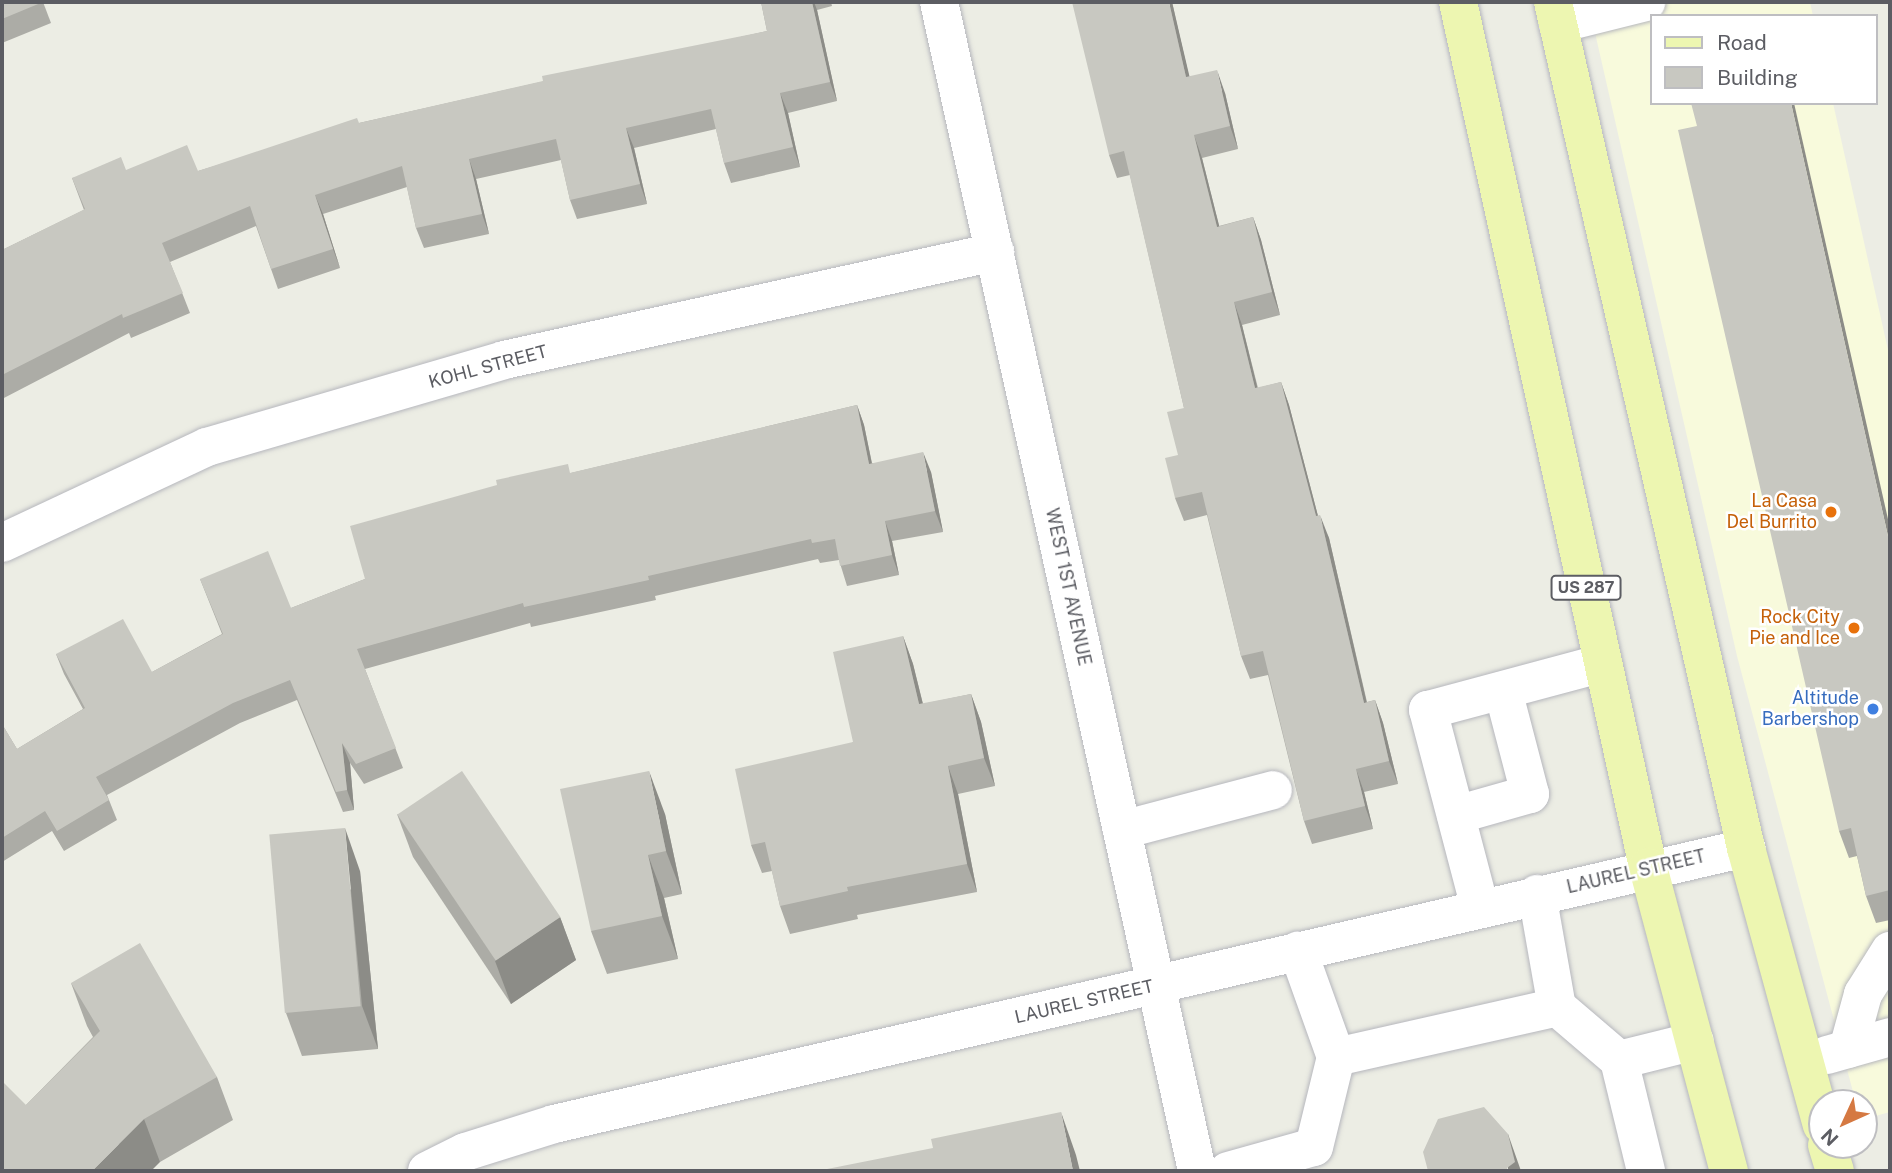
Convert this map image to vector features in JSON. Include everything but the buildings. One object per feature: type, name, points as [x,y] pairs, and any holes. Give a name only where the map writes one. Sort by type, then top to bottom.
[{"type":"main road","name":"US 287","points":[[1458,2],[1648,867],[1729,1171]]},
{"type":"main road","points":[[1556,13],[1746,848],[1812,1089]]},
{"type":"street","name":"WEST 1ST AVENUE","points":[[939,2],[1197,1171]]},
{"type":"street","points":[[1556,13],[1646,2]]},
{"type":"street","name":"KOHL STREET","points":[[2,543],[207,447],[465,372],[995,252]]},
{"type":"street","points":[[1480,908],[1428,710],[1602,663]]},
{"type":"street","points":[[1456,815],[1530,794],[1503,690]]},
{"type":"street","points":[[1122,830],[1273,790]]},
{"type":"street","name":"LAUREL STREET","points":[[426,1171],[465,1152],[554,1124],[1156,986],[1648,867],[1746,848]]},
{"type":"street","points":[[1537,894],[1557,1007],[1619,1060],[1646,1171]]},
{"type":"street","points":[[1228,1171],[1317,1159],[1336,1057],[1298,951]]},
{"type":"street","points":[[1848,1049],[1863,994],[1890,951]]},
{"type":"street","points":[[1336,1057],[1557,1007]]},
{"type":"street","points":[[1804,1061],[1890,1037]]},
{"type":"street","points":[[1619,1060],[1695,1041]]},
{"type":"shaded area","points":[[1588,2],[1810,2],[1813,14],[1650,14],[1650,105],[1833,105],[1890,359],[1890,1112],[1878,1115],[1878,1089],[1852,1089],[1737,656]]},
{"type":"place","name":"La Casa Del Burrito","points":[[1831,512]]},
{"type":"place","name":"Rock City Pie and Ice","points":[[1854,628]]},
{"type":"place","name":"Altitude Barbershop","points":[[1873,709]]}]
